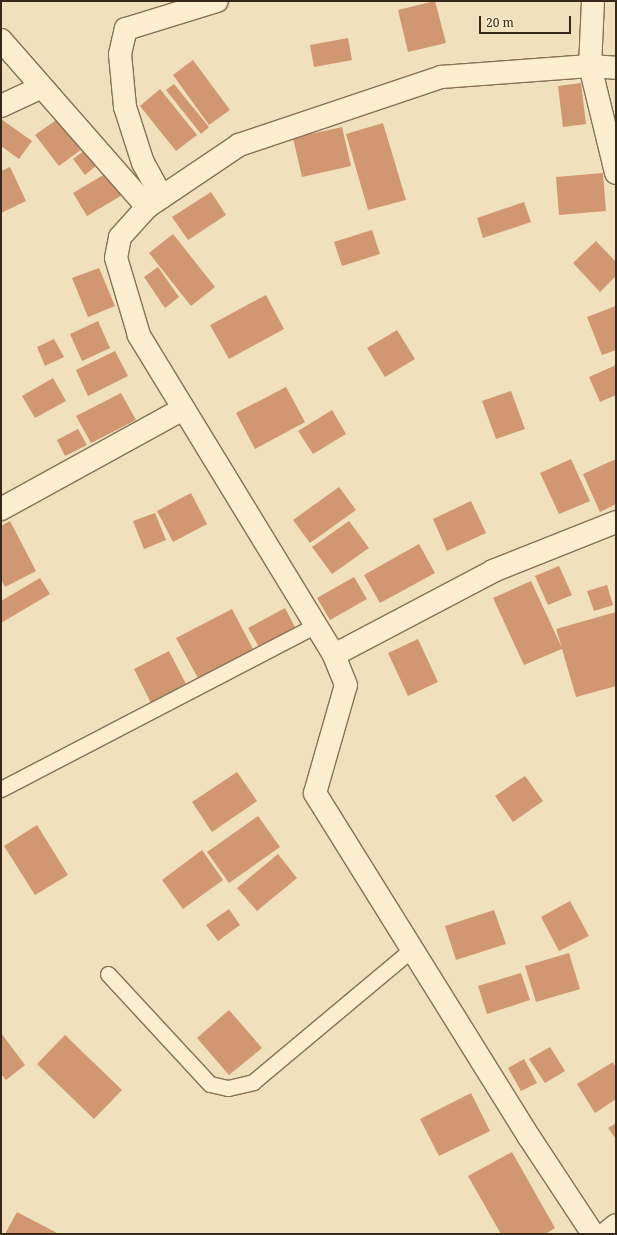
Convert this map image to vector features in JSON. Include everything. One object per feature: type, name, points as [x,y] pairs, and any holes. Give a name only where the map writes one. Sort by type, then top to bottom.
[{"type":"street","points":[[154,202],[125,107],[120,54],[126,29],[217,1]]},
{"type":"street","points":[[593,1],[590,66],[616,173]]},
{"type":"street","points":[[1,40],[42,86],[154,202]]},
{"type":"street","points":[[593,1234],[315,793],[346,685],[334,655],[314,626],[139,335],[116,258],[120,237],[154,202],[239,145],[441,77],[590,66],[616,68]]},
{"type":"street","points":[[1,106],[42,86]]},
{"type":"street","points":[[1,509],[183,409]]},
{"type":"street","points":[[334,655],[493,571],[616,522]]},
{"type":"street","points":[[605,1234],[616,1225]]},
{"type":"lane","points":[[1,789],[314,626]]},
{"type":"lane","points":[[108,974],[210,1084],[228,1088],[253,1082],[412,949]]},
{"type":"building","points":[[435,1],[446,43],[408,52],[398,10]]},
{"type":"building","points":[[348,38],[352,60],[314,67],[310,45]]},
{"type":"building","points":[[193,60],[230,110],[209,125],[173,75]]},
{"type":"building","points":[[581,83],[586,124],[563,127],[558,86]]},
{"type":"building","points":[[174,84],[209,127],[201,134],[166,90]]},
{"type":"building","points":[[160,89],[197,135],[176,151],[140,106]]},
{"type":"building","points":[[59,118],[82,149],[59,166],[35,135]]},
{"type":"building","points":[[1,119],[32,141],[19,159],[1,146]]},
{"type":"building","points":[[383,123],[406,200],[368,210],[346,134]]},
{"type":"building","points":[[342,127],[351,166],[302,177],[293,138]]},
{"type":"building","points":[[85,150],[97,165],[85,175],[73,159]]},
{"type":"building","points":[[10,167],[26,201],[1,213],[1,171]]},
{"type":"building","points":[[110,171],[124,194],[87,216],[73,193]]},
{"type":"building","points":[[603,173],[606,211],[559,215],[556,177]]},
{"type":"building","points":[[211,192],[226,215],[188,240],[172,217]]},
{"type":"building","points":[[524,202],[531,222],[483,238],[477,218]]},
{"type":"building","points":[[372,230],[380,254],[342,266],[334,242]]},
{"type":"building","points":[[173,234],[215,287],[191,306],[149,253]]},
{"type":"building","points":[[596,241],[616,262],[616,276],[600,292],[573,263]]},
{"type":"building","points":[[158,267],[179,297],[165,308],[144,277]]},
{"type":"building","points":[[99,268],[115,306],[88,317],[72,278]]},
{"type":"building","points":[[266,295],[284,329],[229,359],[210,325]]},
{"type":"building","points":[[616,306],[616,350],[602,355],[587,317]]},
{"type":"building","points":[[98,321],[110,348],[82,361],[70,334]]},
{"type":"building","points":[[397,330],[415,359],[385,377],[367,348]]},
{"type":"building","points":[[54,339],[64,357],[45,366],[37,347]]},
{"type":"building","points":[[115,351],[128,376],[88,396],[76,370]]},
{"type":"building","points":[[616,365],[616,395],[600,402],[589,377]]},
{"type":"building","points":[[53,378],[66,401],[35,418],[22,396]]},
{"type":"building","points":[[286,387],[305,422],[255,449],[236,413]]},
{"type":"building","points":[[511,391],[525,429],[496,439],[482,401]]},
{"type":"building","points":[[121,393],[136,420],[91,443],[76,416]]},
{"type":"building","points":[[332,410],[346,434],[313,454],[298,431]]},
{"type":"building","points":[[78,429],[87,445],[65,456],[57,440]]},
{"type":"building","points":[[571,459],[590,501],[559,514],[540,473]]},
{"type":"building","points":[[616,459],[616,504],[600,512],[583,474]]},
{"type":"building","points":[[339,487],[356,510],[310,543],[293,520]]},
{"type":"building","points":[[191,493],[207,524],[173,542],[157,511]]},
{"type":"building","points":[[471,501],[486,533],[447,551],[433,519]]},
{"type":"building","points":[[155,513],[166,540],[144,549],[133,521]]},
{"type":"building","points":[[10,521],[36,571],[5,587],[1,579],[1,526]]},
{"type":"building","points":[[349,521],[369,548],[332,574],[312,547]]},
{"type":"building","points":[[419,544],[435,573],[380,603],[364,575]]},
{"type":"building","points":[[559,566],[572,595],[548,605],[535,576]]},
{"type":"building","points":[[354,577],[367,599],[330,620],[317,598]]},
{"type":"building","points":[[40,578],[50,594],[1,623],[1,601]]},
{"type":"building","points":[[531,581],[562,648],[556,629],[616,612],[616,686],[576,697],[562,649],[524,665],[493,598]]},
{"type":"building","points":[[607,585],[613,605],[594,611],[587,591]]},
{"type":"building","points":[[285,608],[298,633],[262,652],[248,628]]},
{"type":"building","points":[[232,609],[253,649],[198,678],[176,638]]},
{"type":"building","points":[[418,639],[438,682],[408,696],[388,653]]},
{"type":"building","points":[[169,651],[187,686],[152,705],[134,669]]},
{"type":"building","points":[[237,772],[257,801],[212,832],[192,802]]},
{"type":"building","points":[[525,776],[543,801],[513,822],[495,796]]},
{"type":"building","points":[[258,816],[280,847],[229,883],[207,852]]},
{"type":"building","points":[[37,825],[68,875],[35,895],[4,846]]},
{"type":"building","points":[[202,850],[223,880],[183,909],[162,880]]},
{"type":"building","points":[[278,854],[297,878],[257,911],[237,888]]},
{"type":"building","points":[[570,901],[589,936],[559,951],[541,917]]},
{"type":"building","points":[[229,909],[240,925],[218,941],[206,925]]},
{"type":"building","points":[[494,910],[506,944],[456,960],[445,926]]},
{"type":"building","points":[[569,953],[580,989],[536,1002],[525,966]]},
{"type":"building","points":[[521,973],[530,1000],[487,1014],[478,986]]},
{"type":"building","points":[[229,1010],[262,1048],[229,1075],[197,1038]]},
{"type":"building","points":[[1,1033],[25,1065],[6,1080],[1,1074]]},
{"type":"building","points":[[65,1035],[122,1090],[94,1119],[37,1064]]},
{"type":"building","points":[[550,1047],[565,1071],[545,1083],[529,1059]]},
{"type":"building","points":[[524,1059],[537,1083],[521,1091],[508,1068]]},
{"type":"building","points":[[613,1062],[616,1068],[616,1099],[595,1113],[577,1084]]},
{"type":"building","points":[[471,1093],[490,1131],[439,1156],[420,1119]]},
{"type":"building","points":[[616,1123],[616,1139],[608,1128]]},
{"type":"building","points":[[512,1152],[555,1228],[545,1234],[501,1234],[468,1176]]},
{"type":"building","points":[[17,1212],[59,1234],[5,1234]]}]
